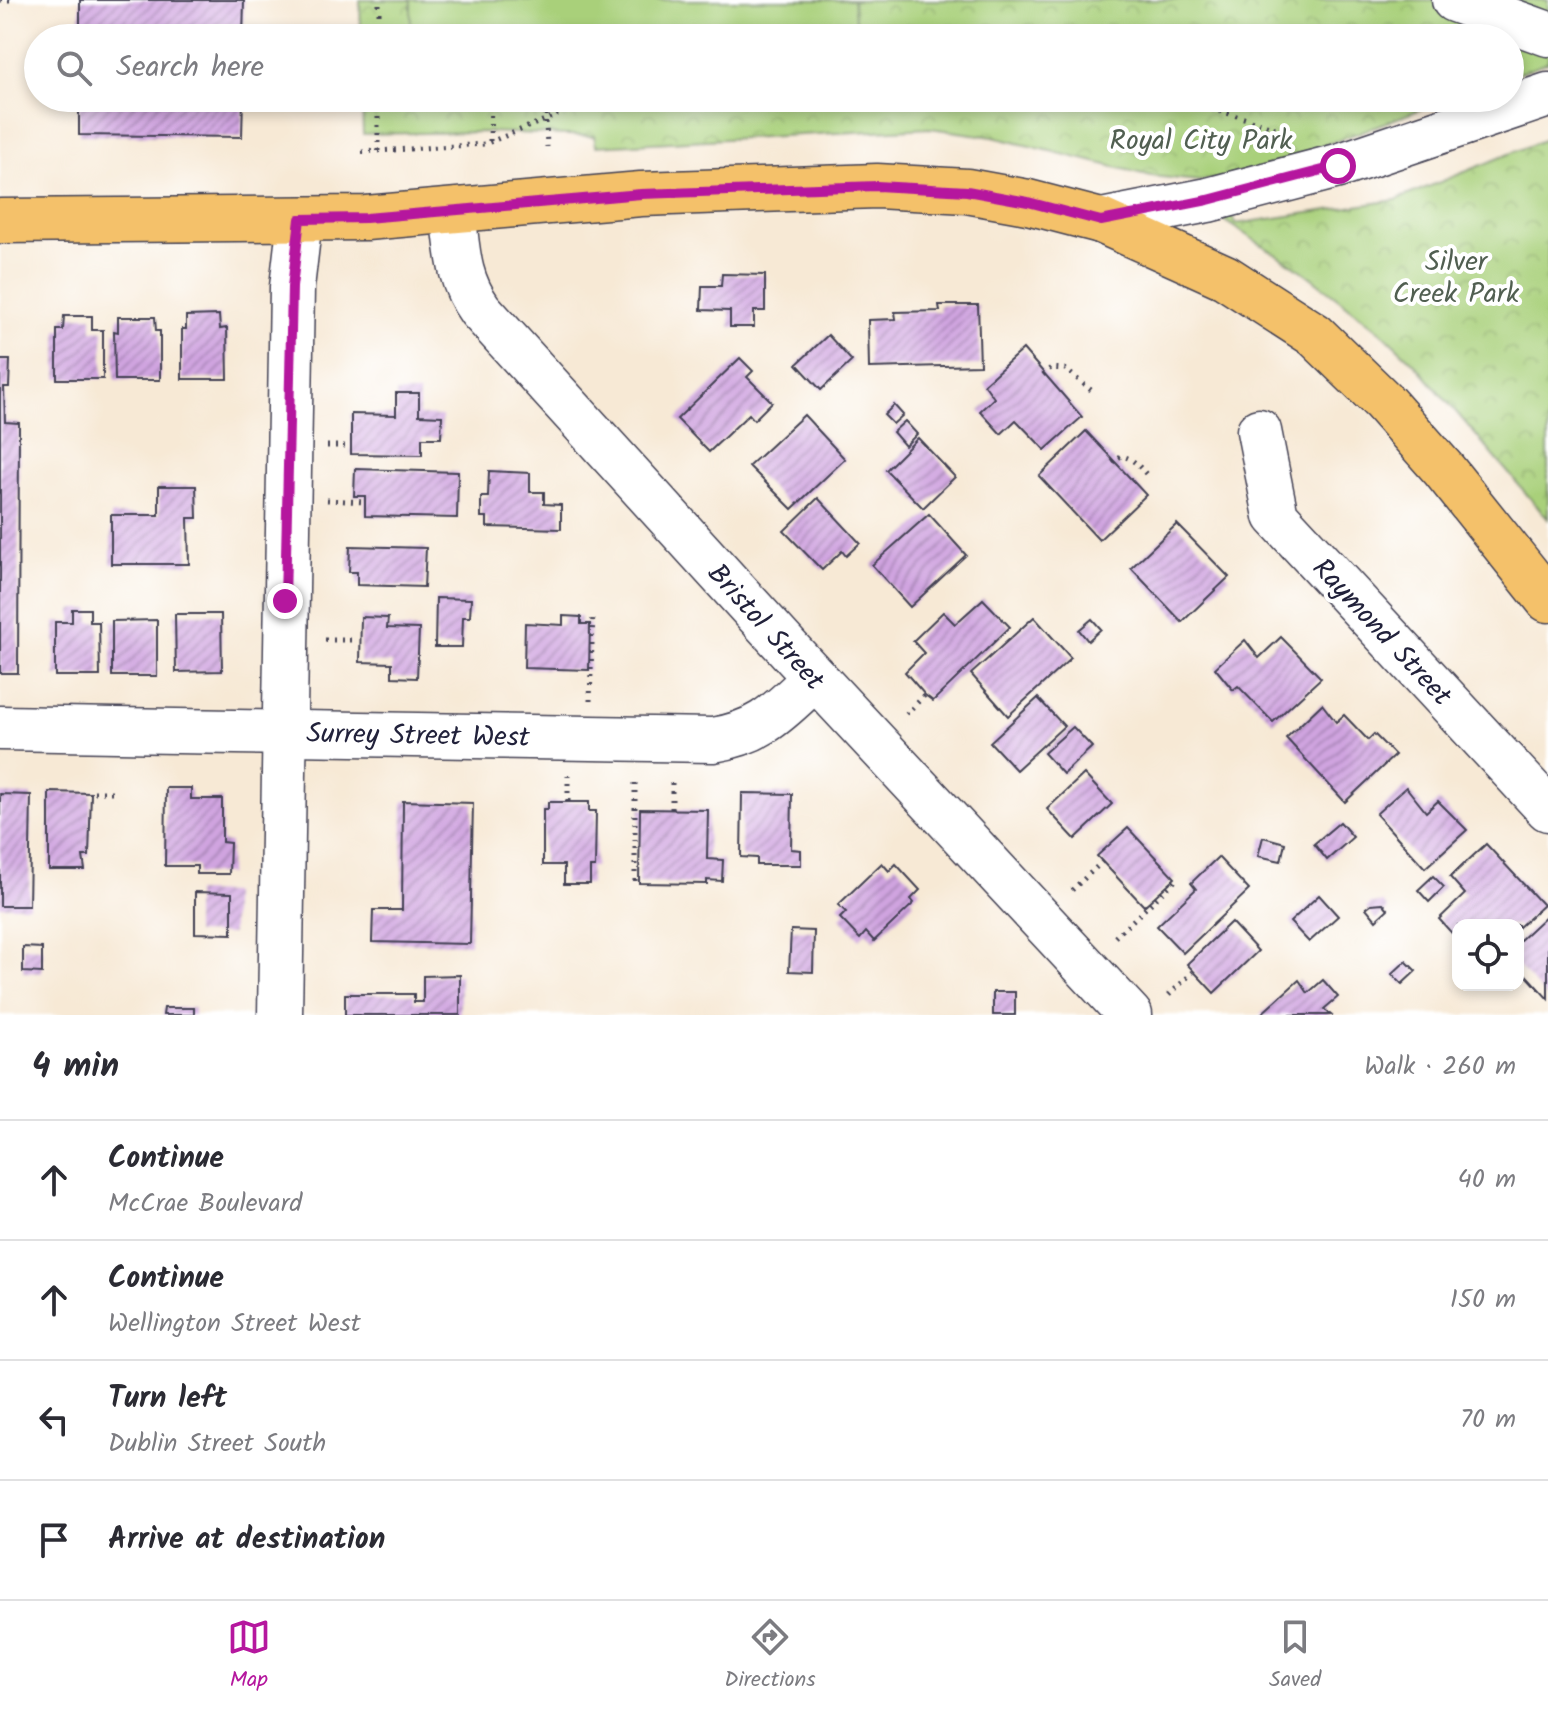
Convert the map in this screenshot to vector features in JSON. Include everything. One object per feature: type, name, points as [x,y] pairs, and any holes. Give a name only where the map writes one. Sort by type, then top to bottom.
[{"type":"main road","points":[[0,221],[366,218],[641,194],[906,187],[967,191],[1013,199],[1101,221],[1225,277],[1315,335],[1383,401],[1444,470],[1548,600]]},
{"type":"street","points":[[1454,0],[1520,24]]},
{"type":"street","points":[[1524,25],[1548,34]]},
{"type":"street","points":[[1524,103],[1548,95]]},
{"type":"street","points":[[1101,221],[1208,200],[1338,166],[1498,112]]},
{"type":"street","name":"Bristol Street","points":[[453,211],[460,274],[480,310],[815,678],[1130,1015]]},
{"type":"street","points":[[280,1015],[292,287],[300,219]]},
{"type":"street","name":"Raymond Street","points":[[1259,431],[1276,516],[1548,809]]},
{"type":"street","name":"Surrey Street West","points":[[0,728],[283,731],[579,755],[739,735],[765,724],[815,678]]},
{"type":"path","points":[[0,0],[13,0]]},
{"type":"path","points":[[379,0],[379,24]]},
{"type":"path","points":[[378,112],[378,151]]},
{"type":"path","points":[[490,142],[491,112]]},
{"type":"path","points":[[545,112],[547,147]]},
{"type":"path","points":[[362,152],[490,142],[562,112]]},
{"type":"path","points":[[1230,112],[1306,138],[1338,166]]},
{"type":"path","points":[[1043,375],[1051,368],[1065,369],[1091,390]]},
{"type":"path","points":[[322,446],[351,446]]},
{"type":"path","points":[[1112,462],[1121,456],[1126,457],[1149,477]]},
{"type":"path","points":[[322,500],[365,502]]},
{"type":"path","points":[[568,802],[579,755],[593,614]]},
{"type":"path","points":[[322,640],[356,640]]},
{"type":"path","points":[[906,714],[925,695]]},
{"type":"path","points":[[635,773],[635,881]]},
{"type":"path","points":[[672,773],[672,809]]},
{"type":"path","points":[[94,792],[114,792]]},
{"type":"path","points":[[1072,890],[1102,862]]},
{"type":"path","points":[[1115,937],[1178,878]]},
{"type":"path","points":[[1169,995],[1193,972]]},
{"type":"green space","points":[[360,0],[1548,0],[1548,62],[1524,71],[1524,24],[361,24]]},
{"type":"green space","points":[[411,0],[853,0],[856,24],[411,24]]},
{"type":"green space","name":"Royal City Park","points":[[362,112],[1413,112],[1242,176],[1198,181],[1151,176],[993,137],[930,128],[596,146],[594,136],[487,132],[363,134]]},
{"type":"green space","name":"Silver Creek Park","points":[[1548,138],[1548,519],[1414,363],[1380,331],[1304,272],[1223,220],[1223,216],[1232,214],[1235,224],[1396,200]]},
{"type":"building","points":[[80,0],[244,0],[243,24],[80,24]]},
{"type":"building","points":[[79,112],[243,112],[242,137],[79,135]]},
{"type":"building","points":[[722,274],[765,275],[765,311],[754,311],[754,327],[730,327],[730,311],[701,310],[702,286],[721,286]]},
{"type":"building","points":[[939,305],[978,305],[980,365],[869,368],[868,320],[896,319],[895,312],[940,311]]},
{"type":"building","points":[[219,315],[220,329],[227,328],[228,379],[182,379],[182,329],[186,329],[186,316]]},
{"type":"building","points":[[64,316],[92,316],[92,330],[103,330],[103,379],[57,379],[57,330],[63,330]]},
{"type":"building","points":[[118,317],[155,317],[156,331],[160,331],[160,380],[115,380],[114,331],[118,332]]},
{"type":"building","points":[[828,335],[852,361],[821,390],[797,364]]},
{"type":"building","points":[[1023,349],[1082,417],[1045,450],[1016,420],[1001,434],[980,411],[994,398],[984,384]]},
{"type":"building","points":[[740,358],[753,371],[747,377],[772,402],[754,420],[749,414],[709,452],[677,419]]},
{"type":"building","points":[[0,360],[10,360],[9,387],[4,387],[5,422],[19,423],[18,673],[0,673]]},
{"type":"building","points":[[396,393],[419,393],[419,415],[442,416],[441,438],[422,438],[422,455],[351,454],[351,414],[396,415]]},
{"type":"building","points":[[894,405],[903,415],[893,424],[884,415]]},
{"type":"building","points":[[804,415],[845,459],[792,509],[749,466]]},
{"type":"building","points":[[905,421],[917,434],[905,446],[893,432]]},
{"type":"building","points":[[1086,431],[1146,495],[1099,540],[1039,476]]},
{"type":"building","points":[[918,438],[955,477],[923,508],[886,470]]},
{"type":"building","points":[[355,469],[458,472],[457,518],[365,516],[365,496],[354,496]]},
{"type":"building","points":[[489,471],[530,473],[530,492],[544,492],[544,504],[561,505],[561,529],[487,527],[487,517],[481,517],[481,497],[488,497]]},
{"type":"building","points":[[159,486],[196,486],[197,518],[188,518],[189,564],[111,564],[111,515],[159,515]]},
{"type":"building","points":[[818,498],[860,543],[846,556],[842,551],[822,570],[784,531]]},
{"type":"building","points":[[929,514],[966,555],[910,607],[872,565]]},
{"type":"building","points":[[1177,524],[1229,577],[1182,622],[1131,568]]},
{"type":"building","points":[[350,546],[426,548],[424,587],[357,585],[357,572],[349,572]]},
{"type":"building","points":[[436,598],[471,599],[470,617],[463,617],[462,647],[435,647]]},
{"type":"building","points":[[983,599],[1010,627],[933,701],[905,672],[924,653],[913,641],[943,612],[955,624]]},
{"type":"building","points":[[72,609],[90,609],[90,622],[99,622],[100,676],[55,676],[55,622],[72,622]]},
{"type":"building","points":[[175,614],[221,614],[222,671],[176,672]]},
{"type":"building","points":[[563,616],[581,617],[581,624],[590,624],[589,670],[524,668],[525,623],[563,625]]},
{"type":"building","points":[[361,617],[388,618],[387,628],[419,629],[417,678],[392,677],[392,663],[360,662]]},
{"type":"building","points":[[1034,617],[1071,658],[1008,716],[971,674]]},
{"type":"building","points":[[1092,619],[1101,629],[1088,641],[1079,630]]},
{"type":"building","points":[[157,620],[157,676],[112,676],[112,621]]},
{"type":"building","points":[[1281,637],[1321,678],[1273,722],[1238,686],[1233,690],[1215,668],[1245,640],[1259,658]]},
{"type":"building","points":[[1038,698],[1064,726],[1016,770],[990,742]]},
{"type":"building","points":[[1322,704],[1336,722],[1344,715],[1368,740],[1374,734],[1395,755],[1345,802],[1286,738]]},
{"type":"building","points":[[1073,727],[1092,747],[1063,774],[1044,753]]},
{"type":"building","points":[[1084,774],[1112,804],[1075,839],[1047,809]]},
{"type":"building","points":[[1406,787],[1426,812],[1438,801],[1467,830],[1425,868],[1376,814]]},
{"type":"building","points":[[166,788],[191,788],[191,799],[222,799],[222,842],[230,843],[229,874],[197,874],[197,866],[165,866]]},
{"type":"building","points":[[49,792],[91,793],[89,856],[83,856],[85,870],[49,870]]},
{"type":"building","points":[[742,793],[792,794],[791,849],[801,850],[801,865],[757,865],[757,858],[741,857]]},
{"type":"building","points":[[0,794],[31,795],[29,906],[0,906]]},
{"type":"building","points":[[403,801],[473,803],[470,944],[372,942],[373,910],[402,910]]},
{"type":"building","points":[[548,802],[589,802],[589,811],[596,811],[595,867],[590,867],[590,884],[564,884],[564,865],[543,865],[543,809],[548,809]]},
{"type":"building","points":[[640,809],[708,810],[707,859],[723,860],[722,881],[707,880],[707,884],[639,883]]},
{"type":"building","points":[[1340,822],[1353,837],[1327,860],[1314,844]]},
{"type":"building","points":[[1128,828],[1175,878],[1144,906],[1097,856]]},
{"type":"building","points":[[1263,837],[1285,843],[1281,861],[1258,856]]},
{"type":"building","points":[[1486,844],[1543,905],[1524,922],[1524,919],[1452,919],[1452,933],[1439,919],[1465,894],[1450,877]]},
{"type":"building","points":[[1218,857],[1249,890],[1183,953],[1157,926],[1196,889],[1191,883]]},
{"type":"building","points":[[882,863],[889,871],[896,864],[920,890],[911,899],[914,903],[874,941],[866,932],[860,939],[840,918],[846,912],[838,905]]},
{"type":"building","points":[[1433,876],[1444,887],[1429,902],[1418,890]]},
{"type":"building","points":[[195,892],[232,893],[232,934],[195,933]]},
{"type":"building","points":[[1319,895],[1338,916],[1309,942],[1290,922]]},
{"type":"building","points":[[1383,903],[1388,909],[1376,920],[1366,908],[1371,904]]},
{"type":"building","points":[[1548,914],[1548,999],[1524,973],[1524,936]]},
{"type":"building","points":[[1231,922],[1258,951],[1214,993],[1187,964]]},
{"type":"building","points":[[791,930],[814,931],[813,972],[789,971]]},
{"type":"building","points":[[23,947],[42,948],[42,973],[23,972]]},
{"type":"building","points":[[1406,961],[1416,971],[1402,984],[1392,974]]},
{"type":"building","points":[[460,975],[460,1015],[345,1015],[345,994],[414,994],[414,1002],[423,1002],[423,976]]},
{"type":"building","points":[[1299,980],[1308,993],[1323,980],[1338,997],[1324,1009],[1331,1015],[1260,1015]]},
{"type":"building","points":[[993,992],[1015,992],[1015,1015],[993,1015]]},
{"type":"building","points":[[164,1008],[194,1008],[194,1015],[163,1015]]},
{"type":"route","points":[[285,601],[292,287],[300,219],[366,218],[641,194],[877,186],[967,191],[1028,202],[1101,221],[1208,200],[1338,166]]}]
